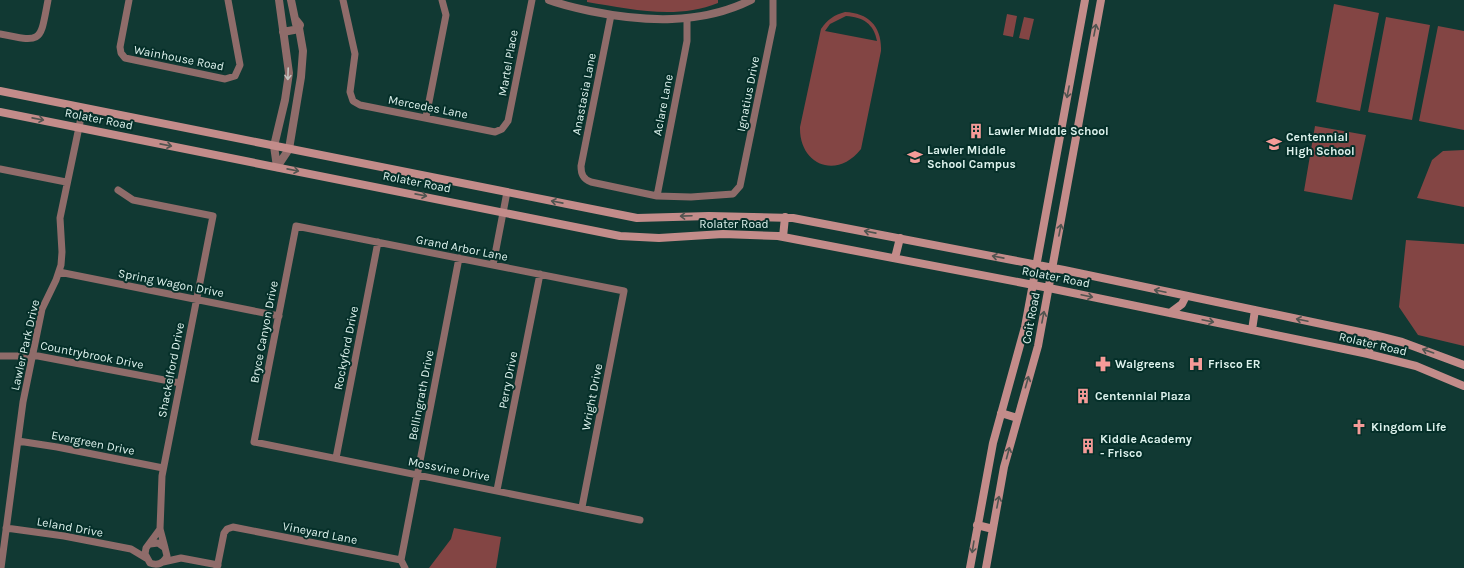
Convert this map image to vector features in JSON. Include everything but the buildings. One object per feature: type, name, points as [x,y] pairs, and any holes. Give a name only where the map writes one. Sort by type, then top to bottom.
[{"type":"main road","name":"Coit Road","points":[[970,568],[993,443],[1022,340],[1086,0]]},
{"type":"main road","name":"Coit Road","points":[[986,568],[1004,467],[1038,346],[1101,0]]},
{"type":"main road","points":[[1076,54],[1091,51]]},
{"type":"main road","points":[[1076,54],[1089,60]]},
{"type":"main road","name":"Rolater Road","points":[[0,91],[637,218],[709,216],[785,217],[900,238],[1374,335],[1402,342],[1464,365]]},
{"type":"main road","name":"Rolater Road","points":[[0,112],[620,236],[659,238],[723,234],[783,237],[1049,288],[1368,354],[1416,366],[1464,386]]},
{"type":"main road","points":[[783,237],[785,217]]},
{"type":"main road","points":[[895,258],[900,238]]},
{"type":"main road","points":[[1170,313],[1182,304],[1186,296]]},
{"type":"main road","points":[[1252,330],[1255,310]]},
{"type":"main road","points":[[1368,354],[1374,335]]},
{"type":"main road","points":[[1001,413],[1017,418]]},
{"type":"main road","points":[[977,525],[993,529]]},
{"type":"street","points":[[0,34],[29,40],[36,38],[42,31],[48,0]]},
{"type":"street","name":"Wainhouse Road","points":[[129,0],[120,47],[122,55],[131,61],[227,79],[233,77],[238,72],[240,65],[228,0]]},
{"type":"street","points":[[277,167],[274,146],[285,100],[288,73],[288,57],[279,0]]},
{"type":"street","points":[[277,167],[289,149],[303,56],[298,26],[291,0]]},
{"type":"street","name":"Mercedes Lane","points":[[343,0],[355,54],[350,92],[351,99],[360,105],[492,131],[502,129]]},
{"type":"street","points":[[426,117],[446,15],[442,0]]},
{"type":"street","name":"Martel Place","points":[[502,129],[508,121],[532,0]]},
{"type":"street","points":[[549,0],[611,15],[648,20],[687,19],[729,9],[751,0]]},
{"type":"street","name":"Ignatius Drive","points":[[657,196],[691,197],[733,194],[740,186],[773,24],[772,0]]},
{"type":"street","name":"Anastasia Lane","points":[[611,15],[581,166],[583,176],[586,180],[591,182],[657,196]]},
{"type":"street","name":"Aclare Lane","points":[[657,196],[687,41],[687,19]]},
{"type":"street","points":[[283,32],[298,26]]},
{"type":"street","points":[[288,57],[303,56]]},
{"type":"street","name":"Lawler Park Drive","points":[[1,568],[18,442],[33,355],[42,309],[59,272],[62,252],[60,218],[66,182],[83,108]]},
{"type":"street","points":[[0,172],[66,182]]},
{"type":"street","name":"Shackelford Drive","points":[[118,190],[133,200],[213,216],[163,468],[160,529],[165,548]]},
{"type":"street","points":[[493,265],[507,192]]},
{"type":"street","name":"Grand Arbor Lane","points":[[296,226],[624,290]]},
{"type":"street","name":"Bryce Canyon Drive","points":[[254,442],[296,226]]},
{"type":"street","name":"Rockyford Drive","points":[[336,458],[378,242]]},
{"type":"street","name":"Bellingrath Drive","points":[[401,560],[416,474],[459,258]]},
{"type":"street","name":"Spring Wagon Drive","points":[[59,272],[279,316]]},
{"type":"street","name":"Perry Drive","points":[[497,490],[540,274]]},
{"type":"street","name":"Wright Drive","points":[[582,507],[624,290]]},
{"type":"street","name":"Countrybrook Drive","points":[[0,356],[33,355],[180,384]]},
{"type":"street","name":"Evergreen Drive","points":[[18,442],[57,447],[163,468]]},
{"type":"street","name":"Mossvine Drive","points":[[254,442],[582,507],[640,520]]},
{"type":"street","name":"Vineyard Lane","points":[[217,567],[224,534],[227,529],[235,527],[401,560]]},
{"type":"street","name":"Leland Drive","points":[[6,528],[64,536],[131,549],[146,559]]},
{"type":"street","points":[[149,568],[145,551],[160,529]]},
{"type":"street","points":[[149,545],[158,543],[181,558],[217,567]]},
{"type":"street","name":"Leland Drive","points":[[131,549],[149,545]]},
{"type":"street","points":[[161,564],[167,556],[165,548]]},
{"type":"street","points":[[146,559],[154,564],[161,564],[181,558]]},
{"type":"street","points":[[401,560],[404,568]]},
{"type":"shaded area","points":[[587,0],[718,0],[718,3],[686,11],[653,12],[587,2]]},
{"type":"shaded area","points":[[1334,4],[1379,13],[1360,111],[1316,102]]},
{"type":"shaded area","points":[[845,12],[861,15],[872,23],[879,35],[881,51],[861,149],[851,159],[841,164],[831,166],[821,164],[813,159],[806,151],[801,140],[800,127],[821,29],[834,16]],"holes":[[[846,16],[867,22],[876,35],[877,41],[825,31],[830,24]]]},
{"type":"shaded area","points":[[1007,14],[1017,16],[1013,37],[1003,35]]},
{"type":"shaded area","points":[[1024,17],[1034,19],[1029,40],[1019,38]]},
{"type":"shaded area","points":[[1386,17],[1430,25],[1412,120],[1368,112]]},
{"type":"shaded area","points":[[1438,26],[1464,31],[1464,130],[1419,121]]},
{"type":"shaded area","points":[[1315,126],[1366,135],[1352,200],[1304,191]]},
{"type":"shaded area","points":[[1464,150],[1464,207],[1417,198],[1432,160],[1443,151]]},
{"type":"shaded area","points":[[1406,240],[1464,244],[1464,346],[1418,335],[1399,307]]},
{"type":"shaded area","points":[[454,528],[501,537],[496,568],[429,568],[451,539]]},
{"type":"place","name":"Lawler Middle School","points":[[976,131]]},
{"type":"place","name":"Centennial High School","points":[[1274,144]]},
{"type":"place","name":"Lawler Middle School Campus","points":[[915,157]]},
{"type":"place","name":"Walgreens","points":[[1103,364]]},
{"type":"place","name":"Frisco ER","points":[[1196,364]]},
{"type":"place","name":"Centennial Plaza","points":[[1083,396]]},
{"type":"place","name":"Kingdom Life","points":[[1359,427]]},
{"type":"place","name":"Kiddie Academy - Frisco","points":[[1088,446]]}]
